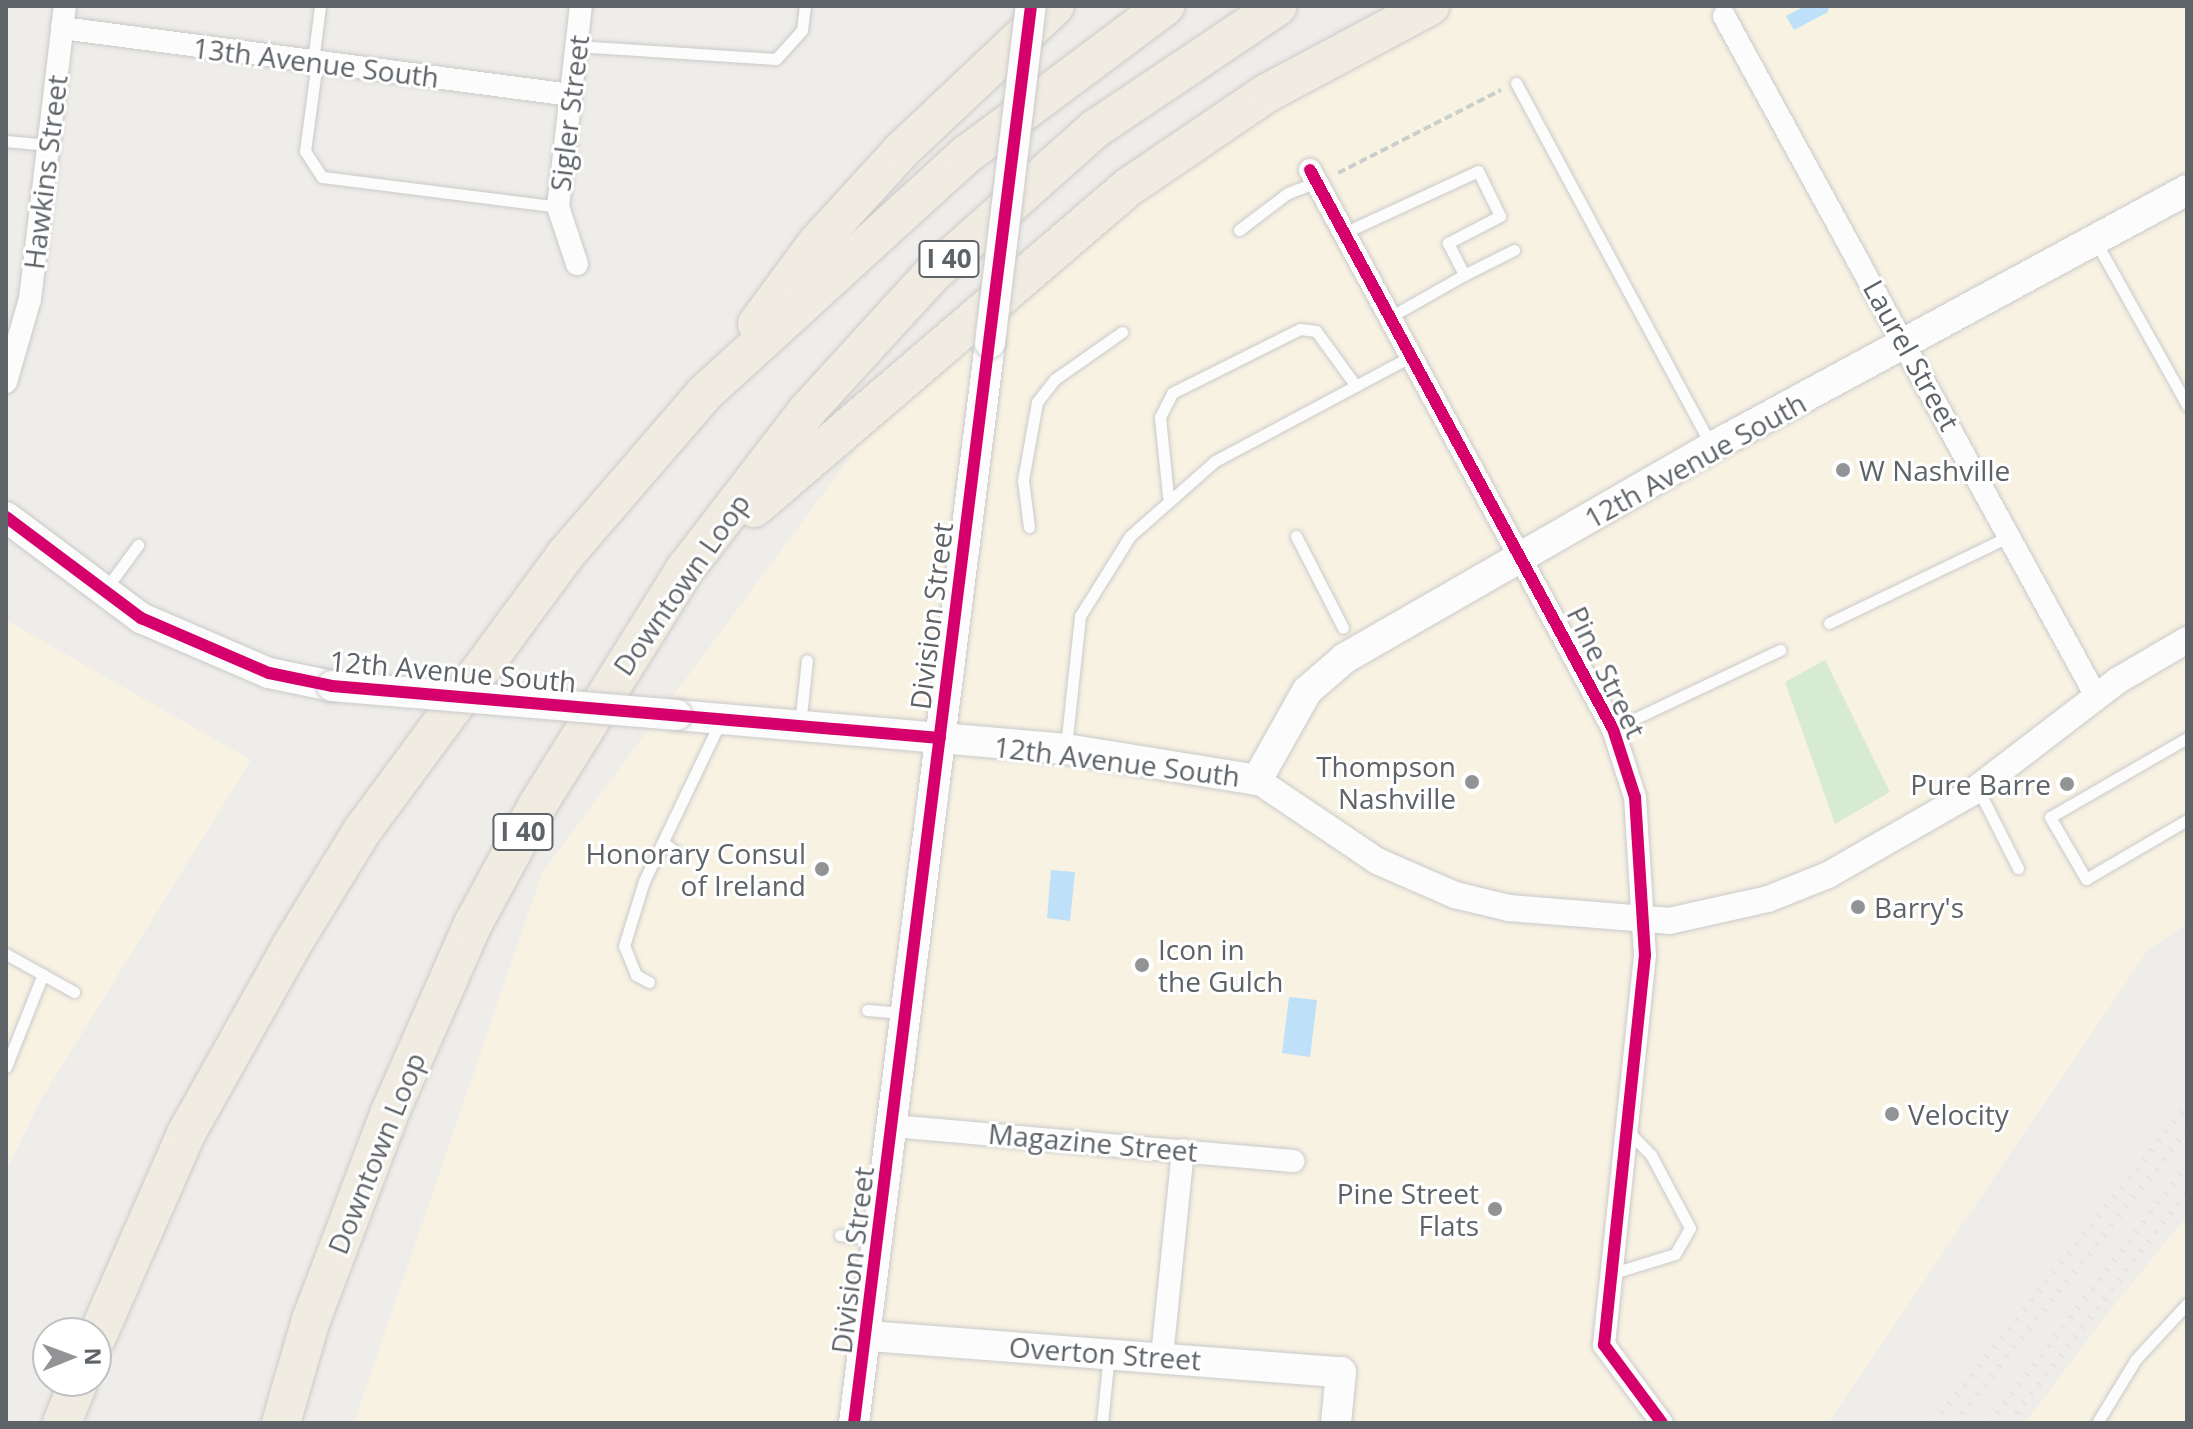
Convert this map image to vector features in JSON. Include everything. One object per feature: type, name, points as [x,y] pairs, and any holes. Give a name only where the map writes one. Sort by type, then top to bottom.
[{"type":"highway","points":[[705,393],[817,243],[996,54],[1055,6]]},
{"type":"highway","name":"I 40","points":[[106,1317],[187,1132],[362,831],[566,554],[705,393],[966,155],[1165,6]]},
{"type":"highway","name":"Downtown Loop","points":[[281,1423],[311,1320],[384,1127],[473,924],[545,793],[686,568],[807,411],[931,275],[1095,129],[1278,6]]},
{"type":"highway","points":[[686,568],[944,338],[1130,186],[1267,93],[1430,6]]},
{"type":"highway","points":[[62,1423],[73,1397]]},
{"type":"main road","name":"Division Street","points":[[854,1423],[869,1336],[892,1126],[1031,6]]},
{"type":"main road","name":"12th Avenue South","points":[[6,517],[141,618],[269,673],[332,686],[1066,749],[1257,780],[1307,691],[1345,658],[1712,447],[1907,345],[2187,190]]},
{"type":"main road","name":"Overton Street","points":[[869,1336],[1341,1372],[1336,1423]]},
{"type":"street","name":"Sigler Street","points":[[577,264],[558,207],[581,6]]},
{"type":"street","name":"Laurel Street","points":[[1724,16],[1907,345],[2096,696]]},
{"type":"street","name":"13th Avenue South","points":[[63,17],[315,62],[571,95]]},
{"type":"street","name":"Hawkins Street","points":[[6,382],[30,299],[63,17]]},
{"type":"street","name":"Pine Street","points":[[1321,175],[1346,232],[1390,317],[1613,729],[1635,797],[1644,919],[1604,1345],[1662,1423]]},
{"type":"street","points":[[1257,780],[1377,861],[1455,895],[1509,908],[1681,919],[1768,899],[1828,875],[1977,787],[2096,696],[2187,640]]},
{"type":"street","name":"Magazine Street","points":[[892,1126],[1293,1161]]},
{"type":"street","points":[[1162,1357],[1183,1150]]},
{"type":"lane","points":[[320,6],[305,151],[322,177],[558,207]]},
{"type":"lane","points":[[576,46],[761,61],[791,48],[805,6]]},
{"type":"lane","points":[[1516,83],[1712,447]]},
{"type":"lane","points":[[6,141],[48,145]]},
{"type":"lane","points":[[1346,232],[1478,171],[1500,216],[1448,243],[1464,275]]},
{"type":"lane","points":[[1239,230],[1288,193],[1321,175]]},
{"type":"lane","points":[[2096,242],[2187,405]]},
{"type":"lane","points":[[1390,317],[1514,250]]},
{"type":"lane","points":[[1168,496],[1160,417],[1172,393],[1300,329],[1327,341],[1356,386]]},
{"type":"lane","points":[[1029,527],[1023,480],[1037,402],[1055,379],[1122,332]]},
{"type":"lane","points":[[1066,749],[1084,606],[1130,536],[1168,496],[1215,461],[1412,356]]},
{"type":"lane","points":[[1296,536],[1343,628]]},
{"type":"lane","points":[[1829,623],[2011,536]]},
{"type":"lane","points":[[104,590],[138,545]]},
{"type":"lane","points":[[1613,729],[1780,650]]},
{"type":"lane","points":[[800,726],[807,660]]},
{"type":"lane","points":[[649,982],[636,975],[624,946],[663,842],[722,719]]},
{"type":"lane","points":[[2187,738],[2050,817],[2086,879],[2187,820]]},
{"type":"lane","points":[[1977,787],[2018,868]]},
{"type":"lane","points":[[663,842],[678,854]]},
{"type":"lane","points":[[6,954],[74,992]]},
{"type":"lane","points":[[6,1067],[43,974]]},
{"type":"lane","points":[[867,1010],[906,1013]]},
{"type":"lane","points":[[1610,1275],[1675,1254],[1690,1228],[1651,1155],[1625,1128]]},
{"type":"lane","points":[[840,1235],[879,1240]]},
{"type":"lane","points":[[2097,1423],[2183,1306],[2187,1291]]},
{"type":"lane","points":[[1102,1423],[1109,1353]]},
{"type":"path","points":[[1321,175],[1516,83]]},
{"type":"shaded area","points":[[1407,6],[2187,6],[2187,924],[2148,950],[1828,1423],[354,1423],[542,873],[943,332]]},
{"type":"shaded area","points":[[6,620],[251,760],[40,1101],[6,1172]]},
{"type":"shaded area","points":[[2187,1216],[2187,1423],[2025,1423],[2108,1313]]},
{"type":"green space","points":[[1825,660],[1890,792],[1835,824],[1785,682]]},
{"type":"water","points":[[1805,6],[1829,6],[1828,12],[1794,30],[1786,16]]},
{"type":"water","points":[[1051,870],[1075,872],[1070,921],[1047,918]]},
{"type":"water","points":[[1289,997],[1317,1000],[1310,1057],[1282,1053]]},
{"type":"railway","points":[[1934,1423],[2187,1106]]},
{"type":"railway","points":[[1954,1423],[2187,1130]]},
{"type":"railway","points":[[1990,1423],[2187,1165]]},
{"type":"railway","points":[[2009,1423],[2187,1192]]},
{"type":"cycle path","points":[[854,1423],[1031,6]]},
{"type":"cycle path","points":[[1310,170],[1613,729],[1635,797],[1645,955],[1604,1345],[1662,1423]]},
{"type":"cycle path","points":[[6,517],[141,618],[269,673],[332,686],[940,738]]},
{"type":"place","name":"W Nashville","points":[[1843,470]]},
{"type":"place","name":"Thompson Nashville","points":[[1472,782]]},
{"type":"place","name":"Pure Barre","points":[[2067,784]]},
{"type":"place","name":"Honorary Consul of Ireland","points":[[822,869]]},
{"type":"place","name":"Barry's","points":[[1858,907]]},
{"type":"place","name":"Icon in the Gulch","points":[[1142,965]]},
{"type":"place","name":"Velocity","points":[[1892,1114]]},
{"type":"place","name":"Pine Street Flats","points":[[1495,1209]]}]
